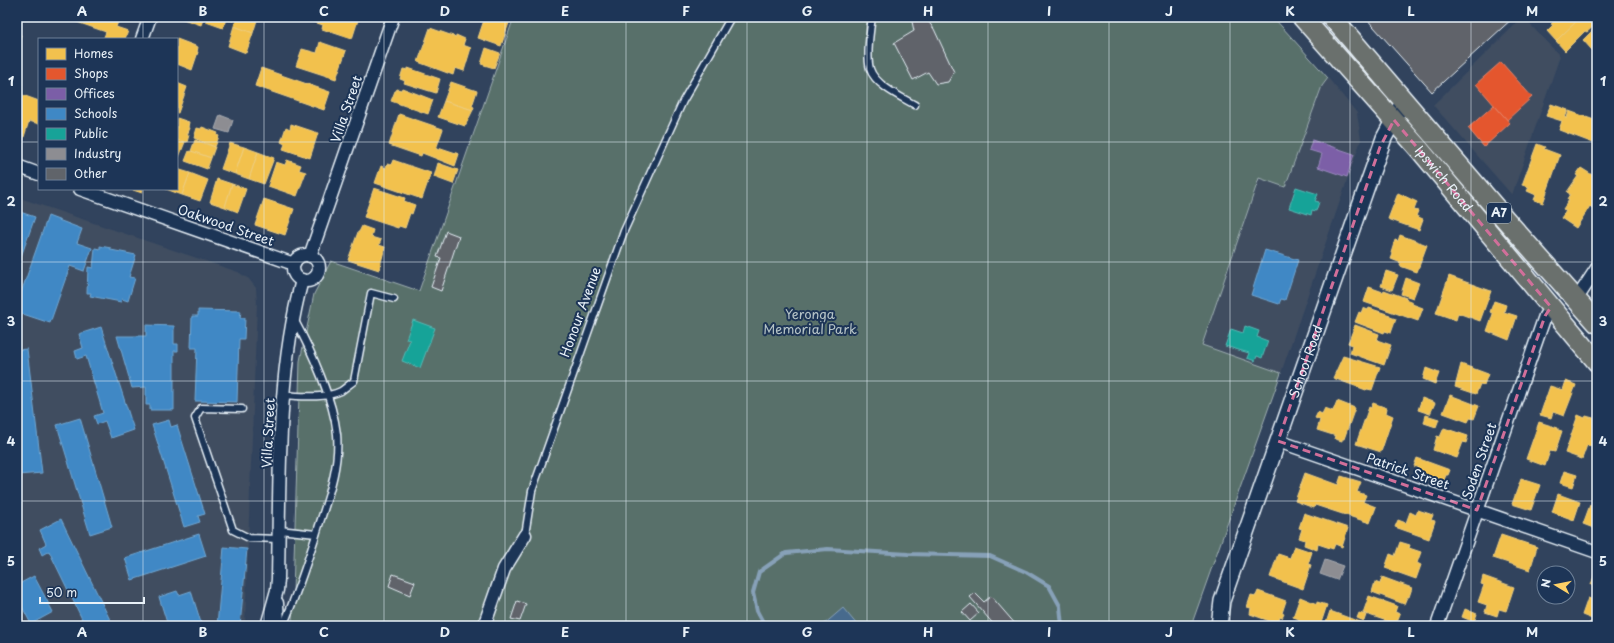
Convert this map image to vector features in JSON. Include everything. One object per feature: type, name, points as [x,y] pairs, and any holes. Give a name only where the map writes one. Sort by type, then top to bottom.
[{"type":"highway","name":"Ipswich Road","points":[[1302,17],[1394,120],[1597,362]]},
{"type":"highway","name":"Ipswich Road","points":[[1332,17],[1505,219],[1597,323]]},
{"type":"street","points":[[142,38],[150,17]]},
{"type":"street","name":"Villa Street","points":[[310,256],[393,17]]},
{"type":"street","name":"School Road","points":[[1219,626],[1222,600],[1378,154],[1384,138],[1404,100]]},
{"type":"street","points":[[17,166],[38,174]]},
{"type":"street","name":"Oakwood Street","points":[[86,190],[294,264]]},
{"type":"street","points":[[310,256],[316,261],[318,270],[314,277],[302,280],[296,276],[294,272],[294,264],[298,257],[310,256]]},
{"type":"street","points":[[1576,300],[1597,268]]},
{"type":"street","name":"Villa Street","points":[[278,626],[277,590],[280,432],[288,352],[302,280]]},
{"type":"street","name":"Soden Street","points":[[1437,626],[1545,316],[1551,307]]},
{"type":"street","name":"Patrick Street","points":[[1278,441],[1597,552]]},
{"type":"street","name":"Honour Avenue","points":[[484,626],[504,569],[525,535]]},
{"type":"street","name":"Villa Street","points":[[267,626],[277,590]]},
{"type":"lane","name":"Honour Avenue","points":[[525,535],[532,491],[624,232],[683,101],[732,17]]},
{"type":"lane","points":[[872,17],[869,62],[870,71],[884,87],[915,105]]},
{"type":"lane","points":[[283,395],[314,396],[327,394],[341,391],[354,381],[371,293],[394,299]]},
{"type":"lane","points":[[283,626],[300,581],[333,481],[337,451],[337,434],[327,394],[304,338],[294,320]]},
{"type":"lane","points":[[242,409],[201,408],[195,418],[233,530],[249,538],[279,535],[316,534]]},
{"type":"highlighted area","points":[[1394,120],[1551,307],[1545,316],[1477,510],[1278,441],[1380,147]]},
{"type":"shaded area","points":[[1523,17],[1560,56],[1512,195],[1433,105]]},
{"type":"shaded area","points":[[1328,78],[1357,113],[1361,140],[1281,373],[1202,345],[1259,178],[1285,187],[1322,86]]},
{"type":"shaded area","points":[[17,197],[238,272],[249,279],[256,288],[257,304],[245,626],[17,626]]},
{"type":"green space","name":"Yeronga Memorial Park","points":[[514,17],[1273,17],[1328,78],[1322,86],[1285,187],[1259,178],[1202,345],[1281,373],[1191,626],[292,626],[300,361],[314,294],[331,261],[419,291]]},
{"type":"water","points":[[843,608],[858,626],[822,626]]},
{"type":"building: Homes","points":[[76,17],[123,17],[121,21],[119,19],[116,27],[128,31],[125,38],[107,38],[104,37],[106,32],[74,21]]},
{"type":"building: Homes","points":[[177,17],[204,17],[201,25]]},
{"type":"building: Homes","points":[[207,17],[235,17],[233,21],[226,19],[223,28],[206,22]]},
{"type":"building: Homes","points":[[237,17],[258,17],[253,33],[234,26]]},
{"type":"building: Homes","points":[[312,17],[359,17],[352,39],[322,29],[323,25],[311,21]]},
{"type":"building: Homes","points":[[485,17],[511,17],[501,46],[478,38]]},
{"type":"building: Homes","points":[[1558,17],[1575,17],[1578,20],[1556,41],[1547,31]]},
{"type":"building: Homes","points":[[1581,17],[1586,17],[1594,26],[1587,32],[1585,31],[1565,51],[1556,41]]},
{"type":"building: Homes","points":[[234,26],[253,33],[246,53],[228,46]]},
{"type":"building: Homes","points":[[1597,26],[1597,45],[1592,50],[1583,40]]},
{"type":"building: Homes","points":[[430,28],[465,39],[463,45],[471,48],[464,71],[455,68],[453,75],[418,62]]},
{"type":"building: Homes","points":[[17,34],[21,35],[19,41],[17,41]]},
{"type":"building: Homes","points":[[178,39],[198,47],[198,52],[192,70],[178,64]]},
{"type":"building: Homes","points":[[320,42],[346,51],[336,79],[296,66],[302,49],[317,53]]},
{"type":"building: Homes","points":[[486,48],[500,53],[494,68],[481,64]]},
{"type":"building: Homes","points":[[261,68],[330,92],[324,110],[255,86]]},
{"type":"building: Homes","points":[[408,68],[440,79],[436,93],[404,83],[405,81],[400,79],[403,69],[408,70]]},
{"type":"building: Homes","points":[[451,82],[477,91],[472,106],[474,107],[473,110],[444,101]]},
{"type":"building: Homes","points":[[178,83],[187,87],[178,113]]},
{"type":"building: Homes","points":[[402,88],[433,100],[428,114],[391,101],[395,91],[397,89],[401,90]]},
{"type":"building: Homes","points":[[17,93],[38,101],[38,124],[29,121],[23,140],[17,138]]},
{"type":"building: Homes","points":[[444,101],[473,110],[465,126],[438,117]]},
{"type":"building: Homes","points":[[1551,104],[1568,110],[1565,118],[1567,118],[1569,111],[1597,121],[1596,144],[1559,130],[1562,121],[1546,116]]},
{"type":"building: Homes","points":[[399,114],[443,129],[436,149],[440,150],[441,148],[459,154],[455,166],[422,153],[421,156],[389,145]]},
{"type":"building: Homes","points":[[178,118],[189,122],[188,127],[190,128],[187,135],[189,135],[187,142],[178,140]]},
{"type":"building: Homes","points":[[291,124],[318,133],[310,158],[283,149],[285,144],[281,142],[286,127],[290,129]]},
{"type":"building: Homes","points":[[202,127],[218,133],[217,135],[219,136],[215,147],[194,138],[197,128],[201,129]]},
{"type":"building: Homes","points":[[178,140],[185,142],[178,156]]},
{"type":"building: Homes","points":[[195,140],[215,147],[211,158],[191,151]]},
{"type":"building: Homes","points":[[230,143],[244,147],[235,174],[221,169]]},
{"type":"building: Homes","points":[[1537,144],[1545,147],[1544,149],[1560,155],[1543,203],[1534,200],[1536,195],[1527,191],[1529,187],[1522,185]]},
{"type":"building: Homes","points":[[244,147],[258,152],[249,179],[235,174]]},
{"type":"building: Homes","points":[[189,151],[211,158],[207,169],[185,161]]},
{"type":"building: Homes","points":[[258,152],[274,158],[264,184],[249,179]]},
{"type":"building: Homes","points":[[287,160],[301,165],[299,170],[306,172],[297,196],[268,186],[276,162],[285,165]]},
{"type":"building: Homes","points":[[393,160],[431,173],[422,199],[375,183],[381,166],[386,168],[387,164],[391,165]]},
{"type":"building: Homes","points":[[438,163],[458,170],[453,184],[434,177]]},
{"type":"building: Homes","points":[[1581,168],[1597,178],[1597,200],[1592,208],[1590,206],[1576,228],[1561,218],[1566,211],[1563,209],[1569,200],[1567,199],[1570,194],[1567,192],[1578,176],[1576,175]]},
{"type":"building: Homes","points":[[178,169],[190,173],[182,195],[169,190],[178,190]]},
{"type":"building: Homes","points":[[190,173],[208,180],[200,201],[182,195]]},
{"type":"building: Homes","points":[[217,179],[232,184],[225,207],[210,202]]},
{"type":"building: Homes","points":[[232,184],[246,189],[238,212],[225,207]]},
{"type":"building: Homes","points":[[374,188],[405,198],[404,201],[415,205],[412,214],[410,213],[405,228],[399,226],[398,228],[364,217]]},
{"type":"building: Homes","points":[[133,190],[143,190],[142,193]]},
{"type":"building: Homes","points":[[1398,193],[1417,202],[1414,210],[1418,211],[1416,216],[1423,219],[1419,230],[1388,219]]},
{"type":"building: Homes","points":[[264,199],[294,209],[285,235],[255,225]]},
{"type":"building: Homes","points":[[362,226],[373,230],[371,237],[381,240],[379,245],[385,247],[379,270],[348,260],[358,232]]},
{"type":"building: Homes","points":[[1400,235],[1427,245],[1417,272],[1400,266],[1401,263],[1391,259],[1393,254],[1391,253],[1395,240],[1398,241]]},
{"type":"building: Homes","points":[[1386,271],[1398,275],[1392,290],[1381,286]]},
{"type":"building: Homes","points":[[1449,276],[1491,291],[1480,321],[1458,313],[1456,320],[1436,313]]},
{"type":"building: Homes","points":[[1406,278],[1419,283],[1413,298],[1401,294]]},
{"type":"building: Homes","points":[[1369,287],[1383,292],[1384,290],[1406,298],[1405,299],[1413,302],[1412,304],[1423,308],[1418,321],[1364,302]]},
{"type":"building: Homes","points":[[1494,301],[1506,305],[1504,312],[1517,316],[1509,340],[1487,331],[1493,314],[1490,312]]},
{"type":"building: Homes","points":[[1363,308],[1368,310],[1369,308],[1390,315],[1390,317],[1396,319],[1391,333],[1385,331],[1384,333],[1355,322],[1359,312],[1361,313]]},
{"type":"building: Homes","points":[[1355,325],[1379,334],[1377,340],[1391,345],[1384,365],[1350,353],[1352,345],[1348,343]]},
{"type":"building: Homes","points":[[1343,356],[1380,367],[1372,390],[1366,390],[1333,378]]},
{"type":"building: Homes","points":[[1461,364],[1488,374],[1484,385],[1480,384],[1476,394],[1455,387]]},
{"type":"building: Homes","points":[[1426,368],[1439,373],[1435,384],[1423,379]]},
{"type":"building: Homes","points":[[1566,381],[1576,385],[1564,416],[1553,412],[1551,418],[1540,415],[1550,386],[1563,390]]},
{"type":"building: Homes","points":[[1450,395],[1479,406],[1474,419],[1470,418],[1468,422],[1443,413]]},
{"type":"building: Homes","points":[[1422,398],[1435,403],[1430,414],[1418,410]]},
{"type":"building: Homes","points":[[1337,401],[1355,408],[1342,441],[1335,439],[1336,436],[1317,430],[1320,420],[1315,418],[1318,412],[1322,414],[1325,408],[1333,411]]},
{"type":"building: Homes","points":[[1373,403],[1387,408],[1386,413],[1393,416],[1381,452],[1356,444],[1369,407],[1371,408]]},
{"type":"building: Homes","points":[[1426,415],[1439,419],[1436,427],[1424,423]]},
{"type":"building: Homes","points":[[1578,415],[1585,418],[1586,416],[1597,419],[1597,448],[1587,445],[1582,459],[1565,453]]},
{"type":"building: Homes","points":[[1539,422],[1558,428],[1558,430],[1562,431],[1555,452],[1550,451],[1545,466],[1526,459]]},
{"type":"building: Homes","points":[[1444,428],[1468,436],[1466,443],[1463,442],[1457,458],[1433,450],[1437,436],[1440,437]]},
{"type":"building: Homes","points":[[1417,458],[1450,470],[1442,485],[1416,476],[1419,468],[1414,466]]},
{"type":"building: Homes","points":[[1564,471],[1577,475],[1573,487],[1560,483]]},
{"type":"building: Homes","points":[[1305,473],[1338,485],[1341,476],[1361,482],[1357,492],[1366,495],[1363,502],[1376,507],[1370,523],[1315,505],[1314,508],[1295,501]]},
{"type":"building: Homes","points":[[1521,479],[1540,485],[1531,510],[1512,504]]},
{"type":"building: Homes","points":[[1558,494],[1580,502],[1574,520],[1552,512]]},
{"type":"building: Homes","points":[[1590,505],[1597,507],[1596,529],[1583,524]]},
{"type":"building: Homes","points":[[1418,510],[1433,515],[1431,520],[1435,521],[1429,539],[1395,527],[1398,520],[1406,523],[1410,512],[1416,515]]},
{"type":"building: Homes","points":[[1304,513],[1348,528],[1342,547],[1335,544],[1333,549],[1318,544],[1317,550],[1304,545],[1305,540],[1299,538],[1302,529],[1299,528]]},
{"type":"building: Homes","points":[[1501,535],[1537,547],[1530,570],[1493,558]]},
{"type":"building: Homes","points":[[1400,542],[1410,545],[1409,548],[1421,552],[1417,563],[1421,565],[1416,579],[1385,568],[1390,554],[1395,556]]},
{"type":"building: Homes","points":[[1294,546],[1312,552],[1308,564],[1311,565],[1303,589],[1270,577],[1278,554],[1290,558]]},
{"type":"building: Homes","points":[[1595,573],[1597,573],[1597,587],[1591,585]]},
{"type":"building: Homes","points":[[1483,576],[1514,587],[1506,611],[1499,609],[1497,616],[1485,612],[1487,605],[1478,602],[1484,585],[1481,584]]},
{"type":"building: Homes","points":[[1382,577],[1412,588],[1409,597],[1407,597],[1404,604],[1372,592],[1375,582],[1380,584]]},
{"type":"building: Homes","points":[[1258,591],[1286,601],[1282,613],[1284,614],[1282,618],[1280,617],[1278,624],[1250,614],[1251,608],[1247,607],[1251,595],[1256,596]]},
{"type":"building: Homes","points":[[1369,596],[1397,606],[1395,612],[1400,614],[1396,624],[1363,613]]},
{"type":"building: Homes","points":[[1300,597],[1317,604],[1317,602],[1327,605],[1320,626],[1297,626],[1299,619],[1293,617]]},
{"type":"building: Homes","points":[[1588,598],[1597,601],[1597,621],[1582,615]]},
{"type":"building: Homes","points":[[1465,609],[1477,614],[1474,622],[1462,617]]},
{"type":"building: Homes","points":[[1330,611],[1363,623],[1362,626],[1325,626]]},
{"type":"building: Homes","points":[[1359,613],[1366,615],[1364,621],[1357,618]]},
{"type":"building: Homes","points":[[1477,622],[1480,626],[1471,626]]},
{"type":"building: Homes","points":[[1590,622],[1597,625],[1597,626],[1588,626]]},
{"type":"building: Shops","points":[[1501,62],[1532,97],[1507,120],[1476,84]]},
{"type":"building: Shops","points":[[1494,105],[1510,123],[1484,147],[1468,128]]},
{"type":"building: Offices","points":[[1312,140],[1354,154],[1347,177],[1318,167],[1322,154],[1309,150]]},
{"type":"building: Schools","points":[[17,211],[35,217],[17,268]]},
{"type":"building: Schools","points":[[48,216],[82,229],[77,243],[92,248],[84,271],[70,266],[50,323],[17,312],[17,304]]},
{"type":"building: Schools","points":[[100,246],[111,248],[111,250],[136,255],[129,277],[135,278],[128,301],[122,299],[121,302],[90,296],[91,293],[87,293],[88,267],[93,268],[95,248],[100,249]]},
{"type":"building: Schools","points":[[1265,250],[1298,260],[1285,300],[1281,299],[1279,304],[1251,295]]},
{"type":"building: Schools","points":[[198,310],[241,311],[240,318],[245,318],[244,339],[239,339],[237,402],[195,401],[197,348],[191,348],[192,316],[198,316]]},
{"type":"building: Schools","points":[[146,325],[174,326],[174,344],[178,344],[178,351],[174,351],[174,410],[150,410],[150,405],[146,405],[146,387],[132,388],[117,336],[146,336]]},
{"type":"building: Schools","points":[[101,327],[134,430],[111,438],[105,421],[97,424],[94,416],[103,413],[86,356],[77,359],[75,351],[83,348],[79,334]]},
{"type":"building: Schools","points":[[27,349],[42,473],[18,475],[17,350]]},
{"type":"building: Schools","points":[[80,418],[112,527],[90,534],[57,425]]},
{"type":"building: Schools","points":[[169,420],[171,427],[177,425],[205,514],[198,516],[200,522],[184,527],[152,425]]},
{"type":"building: Schools","points":[[61,519],[113,626],[76,626],[75,623],[82,619],[49,551],[42,555],[39,548],[46,544],[40,530]]},
{"type":"building: Schools","points":[[199,534],[206,556],[132,580],[125,558]]},
{"type":"building: Schools","points":[[224,547],[247,549],[240,626],[217,626]]},
{"type":"building: Schools","points":[[34,576],[53,612],[31,624],[17,597],[17,585]]},
{"type":"building: Schools","points":[[177,591],[179,595],[191,591],[202,626],[168,626],[159,597]]},
{"type":"building: Public","points":[[1296,187],[1318,194],[1315,201],[1319,202],[1316,211],[1312,210],[1311,215],[1289,208]]},
{"type":"building: Public","points":[[413,320],[435,328],[420,368],[402,361],[410,340],[406,339]]},
{"type":"building: Public","points":[[1245,326],[1259,331],[1257,337],[1268,341],[1262,358],[1257,356],[1255,361],[1247,358],[1249,353],[1225,346],[1231,329],[1243,333]]},
{"type":"building: Industry","points":[[220,115],[233,120],[229,133],[215,129]]},
{"type":"building: Industry","points":[[1325,560],[1343,566],[1337,580],[1320,574]]},
{"type":"building: Other","points":[[911,17],[925,17],[934,29],[954,72],[948,82],[936,84],[928,72],[913,80],[894,43],[914,31]]},
{"type":"building: Other","points":[[1365,17],[1514,17],[1432,92]]},
{"type":"building: Other","points":[[446,231],[459,236],[441,291],[431,287],[441,258],[437,257]]},
{"type":"building: Other","points":[[393,574],[415,582],[410,595],[389,586]]},
{"type":"building: Other","points":[[975,593],[984,602],[991,596],[1017,626],[995,626],[970,597]]},
{"type":"building: Other","points":[[517,601],[526,604],[520,621],[511,619]]},
{"type":"building: Other","points":[[971,604],[979,613],[970,621],[962,612]]},
{"type":"waterway","points":[[765,626],[757,611],[753,593],[759,572],[786,553],[828,549],[908,554],[990,556],[1026,572],[1049,586],[1060,606],[1062,626]]}]
